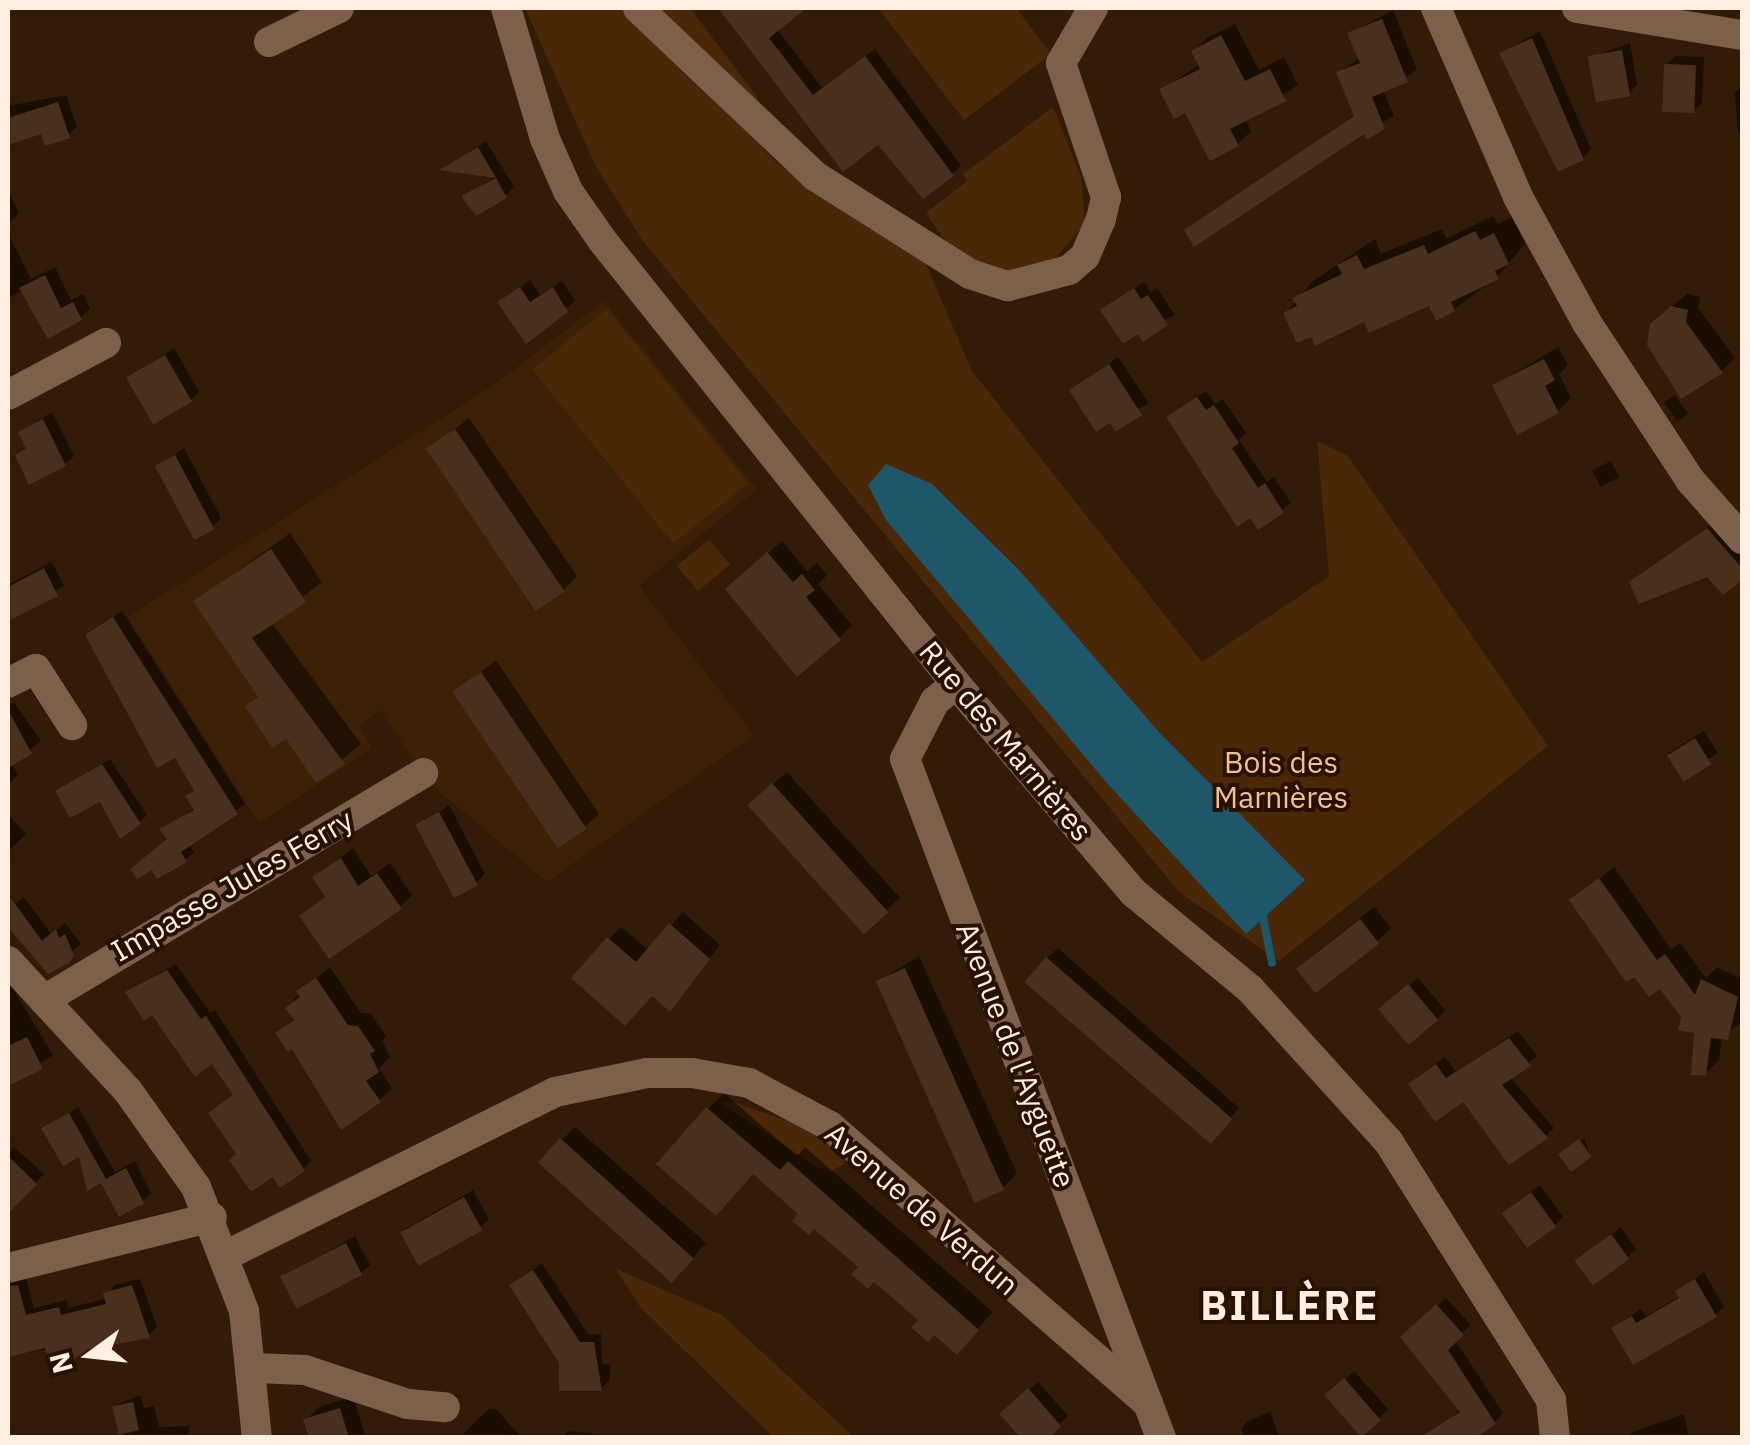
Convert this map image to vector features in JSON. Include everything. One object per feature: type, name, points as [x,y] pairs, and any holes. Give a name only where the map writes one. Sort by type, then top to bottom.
[{"type":"street","points":[[270,42],[339,8]]},
{"type":"street","name":"Rue des Marnières","points":[[506,8],[544,139],[568,191],[956,684],[1134,892],[1250,989],[1388,1141],[1551,1400],[1555,1438]]},
{"type":"street","points":[[638,8],[815,176],[970,274],[1008,286],[1070,270],[1084,256],[1101,219],[1106,197],[1061,63],[1093,8]]},
{"type":"street","points":[[1436,8],[1518,196],[1586,324],[1690,480],[1742,539]]},
{"type":"street","points":[[1578,8],[1742,35]]},
{"type":"street","points":[[8,396],[106,343]]},
{"type":"street","points":[[8,682],[36,669],[72,724]]},
{"type":"street","name":"Avenue de l'Ayguette","points":[[956,684],[934,701],[904,759],[1161,1438]]},
{"type":"street","name":"Impasse Jules Ferry","points":[[44,1000],[423,773]]},
{"type":"street","points":[[8,960],[153,1122],[212,1217],[227,1255],[252,1368],[257,1438]]},
{"type":"street","name":"Avenue de Verdun","points":[[227,1255],[554,1092],[647,1073],[692,1073],[749,1083],[830,1126],[1148,1404]]},
{"type":"street","points":[[8,1268],[212,1217]]},
{"type":"street","points":[[252,1368],[305,1370],[408,1404],[445,1407]]},
{"type":"shaded area","points":[[604,301],[757,489],[639,586],[754,735],[547,882],[428,782],[380,710],[359,726],[372,748],[259,823],[128,617],[491,387]]},
{"type":"green space","name":"Bois des Marnières","points":[[525,8],[623,8],[779,165],[923,257],[972,371],[1202,662],[1329,576],[1317,441],[1348,456],[1548,746],[1279,961],[1179,892],[642,240],[595,165]]},
{"type":"green space","points":[[653,8],[690,8],[758,98],[752,102]]},
{"type":"green space","points":[[878,8],[1016,8],[1051,54],[964,120]]},
{"type":"green space","points":[[1053,107],[1081,177],[1085,223],[1053,261],[1030,271],[992,273],[950,248],[926,213],[967,181],[963,174]]},
{"type":"green space","points":[[607,309],[748,483],[673,543],[532,369]]},
{"type":"green space","points":[[709,539],[730,564],[698,591],[677,566]]},
{"type":"green space","points":[[731,1101],[826,1134],[848,1156],[844,1164],[830,1172],[817,1167],[720,1102]]},
{"type":"green space","points":[[616,1269],[722,1315],[854,1437],[773,1437],[640,1307]]},
{"type":"water","points":[[886,464],[932,484],[1020,571],[1158,731],[1305,880],[1246,934],[1107,783],[886,520],[868,485]]},
{"type":"building","points":[[718,8],[807,8],[769,38],[813,95],[865,56],[954,176],[923,199],[878,145],[843,172]]},
{"type":"building","points":[[1382,19],[1408,82],[1372,97],[1385,129],[1366,140],[1364,134],[1194,247],[1184,230],[1354,116],[1336,72],[1360,63],[1347,33]]},
{"type":"building","points":[[1221,35],[1245,81],[1270,69],[1286,101],[1230,129],[1239,146],[1210,161],[1185,113],[1174,119],[1159,89],[1200,69],[1191,51]]},
{"type":"building","points":[[1532,38],[1584,160],[1558,172],[1499,53]]},
{"type":"building","points":[[1622,50],[1630,96],[1596,102],[1588,56]]},
{"type":"building","points":[[1664,64],[1696,65],[1694,113],[1662,112]]},
{"type":"building","points":[[58,102],[70,138],[45,146],[41,134],[8,145],[8,118]]},
{"type":"building","points":[[478,147],[496,178],[439,170]]},
{"type":"building","points":[[496,178],[507,198],[476,216],[461,196]]},
{"type":"building","points":[[1475,231],[1480,240],[1494,233],[1509,264],[1495,271],[1499,279],[1451,302],[1455,311],[1436,321],[1429,306],[1369,333],[1364,322],[1315,346],[1311,337],[1297,343],[1283,313],[1297,306],[1292,298],[1342,274],[1337,265],[1357,255],[1364,269],[1424,245],[1428,254]]},
{"type":"building","points":[[45,275],[61,308],[73,302],[82,320],[48,339],[19,288]]},
{"type":"building","points":[[520,287],[530,302],[553,287],[568,312],[526,344],[497,302]]},
{"type":"building","points":[[1134,288],[1141,299],[1148,295],[1168,325],[1143,342],[1138,334],[1123,344],[1100,310]]},
{"type":"building","points":[[1671,306],[1688,310],[1686,322],[1723,373],[1681,399],[1647,345],[1650,324]]},
{"type":"building","points":[[165,355],[192,402],[153,424],[126,378]]},
{"type":"building","points":[[1544,359],[1555,380],[1545,386],[1559,413],[1517,435],[1492,385]]},
{"type":"building","points":[[1109,364],[1142,415],[1115,432],[1110,423],[1096,432],[1069,390]]},
{"type":"building","points":[[1197,397],[1206,410],[1214,405],[1239,443],[1232,448],[1258,488],[1265,483],[1284,513],[1258,530],[1250,518],[1237,527],[1166,417]]},
{"type":"building","points":[[43,419],[66,466],[29,485],[15,455],[26,449],[18,432]]},
{"type":"building","points":[[455,429],[565,591],[536,611],[426,449]]},
{"type":"building","points":[[175,455],[214,529],[194,540],[155,466]]},
{"type":"building","points":[[1707,528],[1742,568],[1742,580],[1723,595],[1707,577],[1639,604],[1629,582]]},
{"type":"building","points":[[271,549],[306,602],[252,638],[345,764],[316,783],[286,739],[272,748],[245,706],[258,697],[193,601]]},
{"type":"building","points":[[767,552],[793,582],[802,574],[815,590],[806,597],[841,640],[797,677],[725,589]]},
{"type":"building","points":[[44,568],[58,596],[8,621],[8,587]]},
{"type":"building","points":[[113,617],[238,814],[181,852],[187,862],[157,879],[152,870],[137,879],[130,869],[167,839],[159,829],[194,810],[185,796],[194,791],[175,758],[157,768],[85,635]]},
{"type":"building","points":[[481,672],[587,829],[558,848],[452,692]]},
{"type":"building","points":[[8,710],[32,754],[8,768]]},
{"type":"building","points":[[1695,738],[1711,764],[1683,782],[1667,755]]},
{"type":"building","points":[[102,764],[141,824],[120,839],[100,802],[70,818],[55,791]]},
{"type":"building","points":[[772,783],[888,912],[864,934],[747,805]]},
{"type":"building","points":[[439,812],[478,885],[454,898],[415,825]]},
{"type":"building","points":[[341,858],[358,886],[377,873],[402,909],[329,959],[299,916],[325,897],[312,877]]},
{"type":"building","points":[[1599,878],[1657,960],[1665,954],[1695,995],[1701,979],[1738,997],[1728,1040],[1711,1038],[1706,1076],[1691,1075],[1694,1033],[1678,1030],[1681,1017],[1660,989],[1649,997],[1634,977],[1626,982],[1569,900]]},
{"type":"building","points":[[8,894],[42,941],[56,929],[59,938],[65,934],[74,955],[69,963],[48,974],[8,927]]},
{"type":"building","points":[[1360,919],[1379,943],[1315,993],[1296,969]]},
{"type":"building","points":[[669,923],[710,959],[670,1012],[652,996],[625,1026],[571,978],[607,937],[636,962]]},
{"type":"building","points":[[1046,957],[1232,1119],[1211,1144],[1024,982]]},
{"type":"building","points":[[905,968],[1004,1190],[975,1203],[876,981]]},
{"type":"building","points":[[167,970],[201,1019],[206,1016],[305,1171],[280,1188],[273,1177],[251,1192],[229,1160],[236,1154],[208,1113],[233,1095],[212,1064],[195,1077],[152,1015],[144,1021],[125,992]]},
{"type":"building","points":[[316,978],[348,1025],[358,1026],[375,1051],[370,1054],[379,1072],[366,1081],[381,1102],[341,1130],[292,1049],[288,1052],[275,1033],[294,1020],[285,1008],[300,997],[296,991]]},
{"type":"building","points":[[1408,984],[1438,1020],[1408,1045],[1378,1009]]},
{"type":"building","points":[[27,1037],[43,1069],[8,1086],[8,1046]]},
{"type":"building","points":[[1509,1038],[1531,1066],[1502,1085],[1548,1138],[1509,1165],[1463,1102],[1435,1122],[1408,1084],[1436,1064],[1446,1078]]},
{"type":"building","points":[[706,1107],[780,1170],[788,1161],[979,1330],[957,1355],[934,1335],[928,1342],[911,1327],[918,1320],[874,1282],[868,1289],[851,1274],[858,1267],[814,1229],[809,1235],[792,1221],[798,1214],[753,1174],[716,1216],[656,1164]]},
{"type":"building","points":[[69,1113],[106,1179],[126,1168],[144,1203],[119,1217],[101,1183],[87,1191],[79,1157],[63,1166],[41,1128]]},
{"type":"building","points":[[560,1138],[694,1258],[672,1283],[538,1163]]},
{"type":"building","points":[[1579,1139],[1592,1157],[1571,1172],[1558,1154]]},
{"type":"building","points":[[8,1156],[37,1184],[8,1214]]},
{"type":"building","points":[[1531,1192],[1556,1227],[1527,1248],[1502,1213]]},
{"type":"building","points":[[464,1197],[482,1230],[419,1266],[400,1232]]},
{"type":"building","points":[[1611,1234],[1629,1259],[1593,1286],[1575,1260]]},
{"type":"building","points":[[346,1243],[362,1275],[296,1309],[280,1277]]},
{"type":"building","points":[[533,1270],[580,1342],[594,1342],[602,1391],[559,1391],[559,1363],[509,1285]]},
{"type":"building","points":[[1695,1279],[1717,1317],[1633,1365],[1611,1328],[1632,1316],[1636,1323],[1679,1298],[1675,1291]]},
{"type":"building","points":[[18,1285],[26,1315],[59,1307],[61,1315],[106,1304],[103,1293],[132,1285],[150,1338],[88,1349],[71,1361],[48,1358],[45,1348],[8,1357],[8,1286]]},
{"type":"building","points":[[1436,1304],[1464,1335],[1448,1350],[1496,1424],[1475,1438],[1419,1438],[1460,1412],[1400,1337]]},
{"type":"building","points":[[1344,1378],[1381,1420],[1361,1437],[1324,1395]]},
{"type":"building","points":[[1028,1388],[1061,1426],[1049,1438],[1021,1438],[999,1414]]},
{"type":"building","points":[[133,1402],[139,1430],[118,1435],[112,1406]]},
{"type":"building","points":[[340,1408],[349,1438],[309,1438],[303,1419]]},
{"type":"waterway","points":[[1261,907],[1272,963]]},
{"type":"district","name":"BILLÈRE","points":[[1290,1305]]}]
